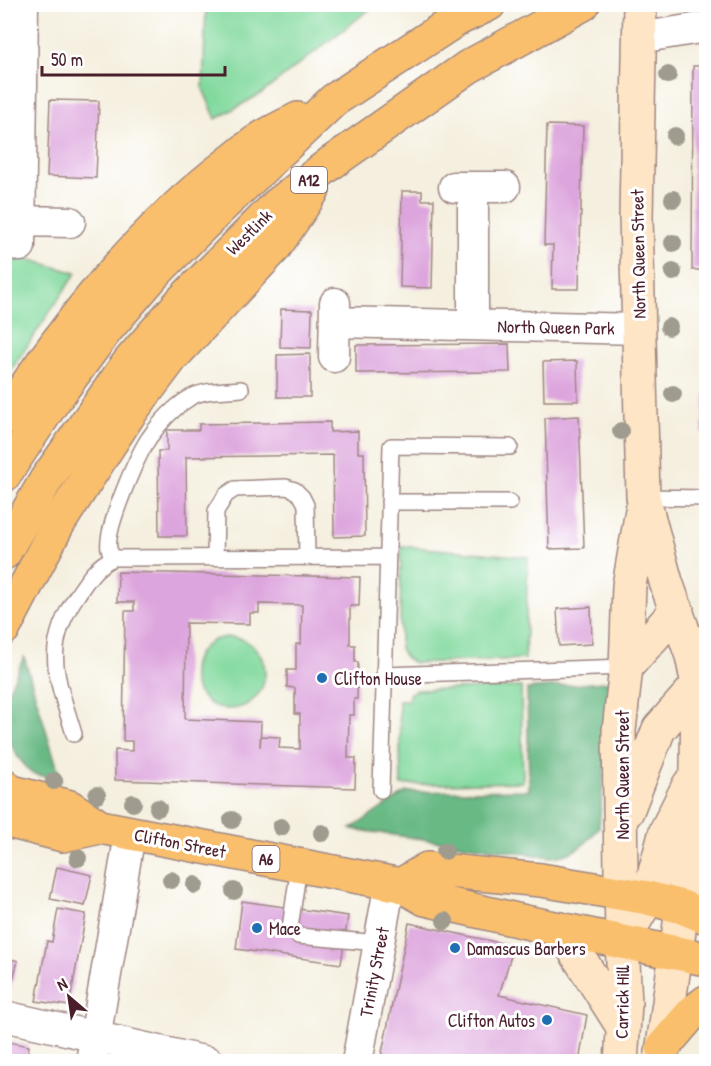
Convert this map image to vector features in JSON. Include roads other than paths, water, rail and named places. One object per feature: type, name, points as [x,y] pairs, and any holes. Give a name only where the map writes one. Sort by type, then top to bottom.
[{"type":"main road","name":"Westlink","points":[[4,475],[52,403],[99,340],[154,274],[334,100],[456,20],[489,4]]},
{"type":"main road","name":"Westlink","points":[[4,553],[46,480],[130,361],[182,301],[277,205],[331,163],[468,67],[583,4]]},
{"type":"main road","name":"North Queen Street","points":[[635,896],[622,824],[619,732],[626,667],[629,586],[643,500],[636,218],[640,4]]},
{"type":"main road","points":[[4,419],[56,343],[98,290],[146,236],[201,184],[261,139],[334,100]]},
{"type":"main road","points":[[4,628],[58,524],[129,414],[172,357],[274,248],[331,163]]},
{"type":"main road","name":"North Queen Street","points":[[643,500],[672,596],[702,683],[702,764],[689,859],[694,912],[675,951]]},
{"type":"main road","points":[[628,621],[672,596]]},
{"type":"main road","points":[[672,596],[706,631]]},
{"type":"main road","points":[[626,667],[672,596]]},
{"type":"main road","points":[[622,824],[659,729],[702,683]]},
{"type":"main road","points":[[622,942],[635,896],[702,764]]},
{"type":"main road","name":"Clifton Street","points":[[5,796],[70,807],[116,830],[396,884],[425,899],[622,942]]},
{"type":"main road","points":[[396,884],[427,869],[541,880],[602,889],[694,912]]},
{"type":"main road","points":[[561,929],[623,1027]]},
{"type":"main road","name":"A6","points":[[622,942],[706,959]]},
{"type":"main road","name":"Carrick Hill","points":[[621,1062],[625,1004],[622,942]]},
{"type":"main road","points":[[662,1054],[675,951]]},
{"type":"main road","points":[[662,1054],[693,1012],[706,1002]]},
{"type":"street","points":[[22,4],[15,232],[70,222]]},
{"type":"street","points":[[639,38],[706,27]]},
{"type":"street","name":"North Queen Park","points":[[472,325],[463,187],[505,187]]},
{"type":"street","name":"North Queen Park","points":[[334,357],[335,312],[472,325],[639,328]]},
{"type":"street","points":[[94,1049],[116,830]]},
{"type":"street","name":"Trinity Street","points":[[357,1062],[379,943],[396,884]]},
{"type":"street","points":[[4,1016],[94,1049],[208,1062]]},
{"type":"lane","points":[[113,558],[109,549],[109,537],[123,493],[148,441],[162,421],[186,400],[198,393],[241,389]]},
{"type":"lane","points":[[381,790],[391,446],[510,447]]},
{"type":"lane","points":[[215,557],[216,511],[226,495],[235,489],[286,487],[295,490],[306,505],[307,557]]},
{"type":"lane","points":[[643,500],[706,498]]},
{"type":"lane","points":[[389,502],[510,502]]},
{"type":"lane","points":[[74,734],[56,672],[55,646],[61,623],[75,597],[91,574],[104,562],[113,558],[387,557]]},
{"type":"lane","points":[[384,675],[626,667]]},
{"type":"lane","points":[[299,866],[290,928],[298,936],[379,943]]},
{"type":"place","name":"Clifton House","points":[[322,678]]},
{"type":"place","name":"Mace","points":[[257,928]]},
{"type":"place","name":"Damascus Barbers","points":[[455,948]]},
{"type":"place","name":"Clifton Autos","points":[[547,1020]]}]
